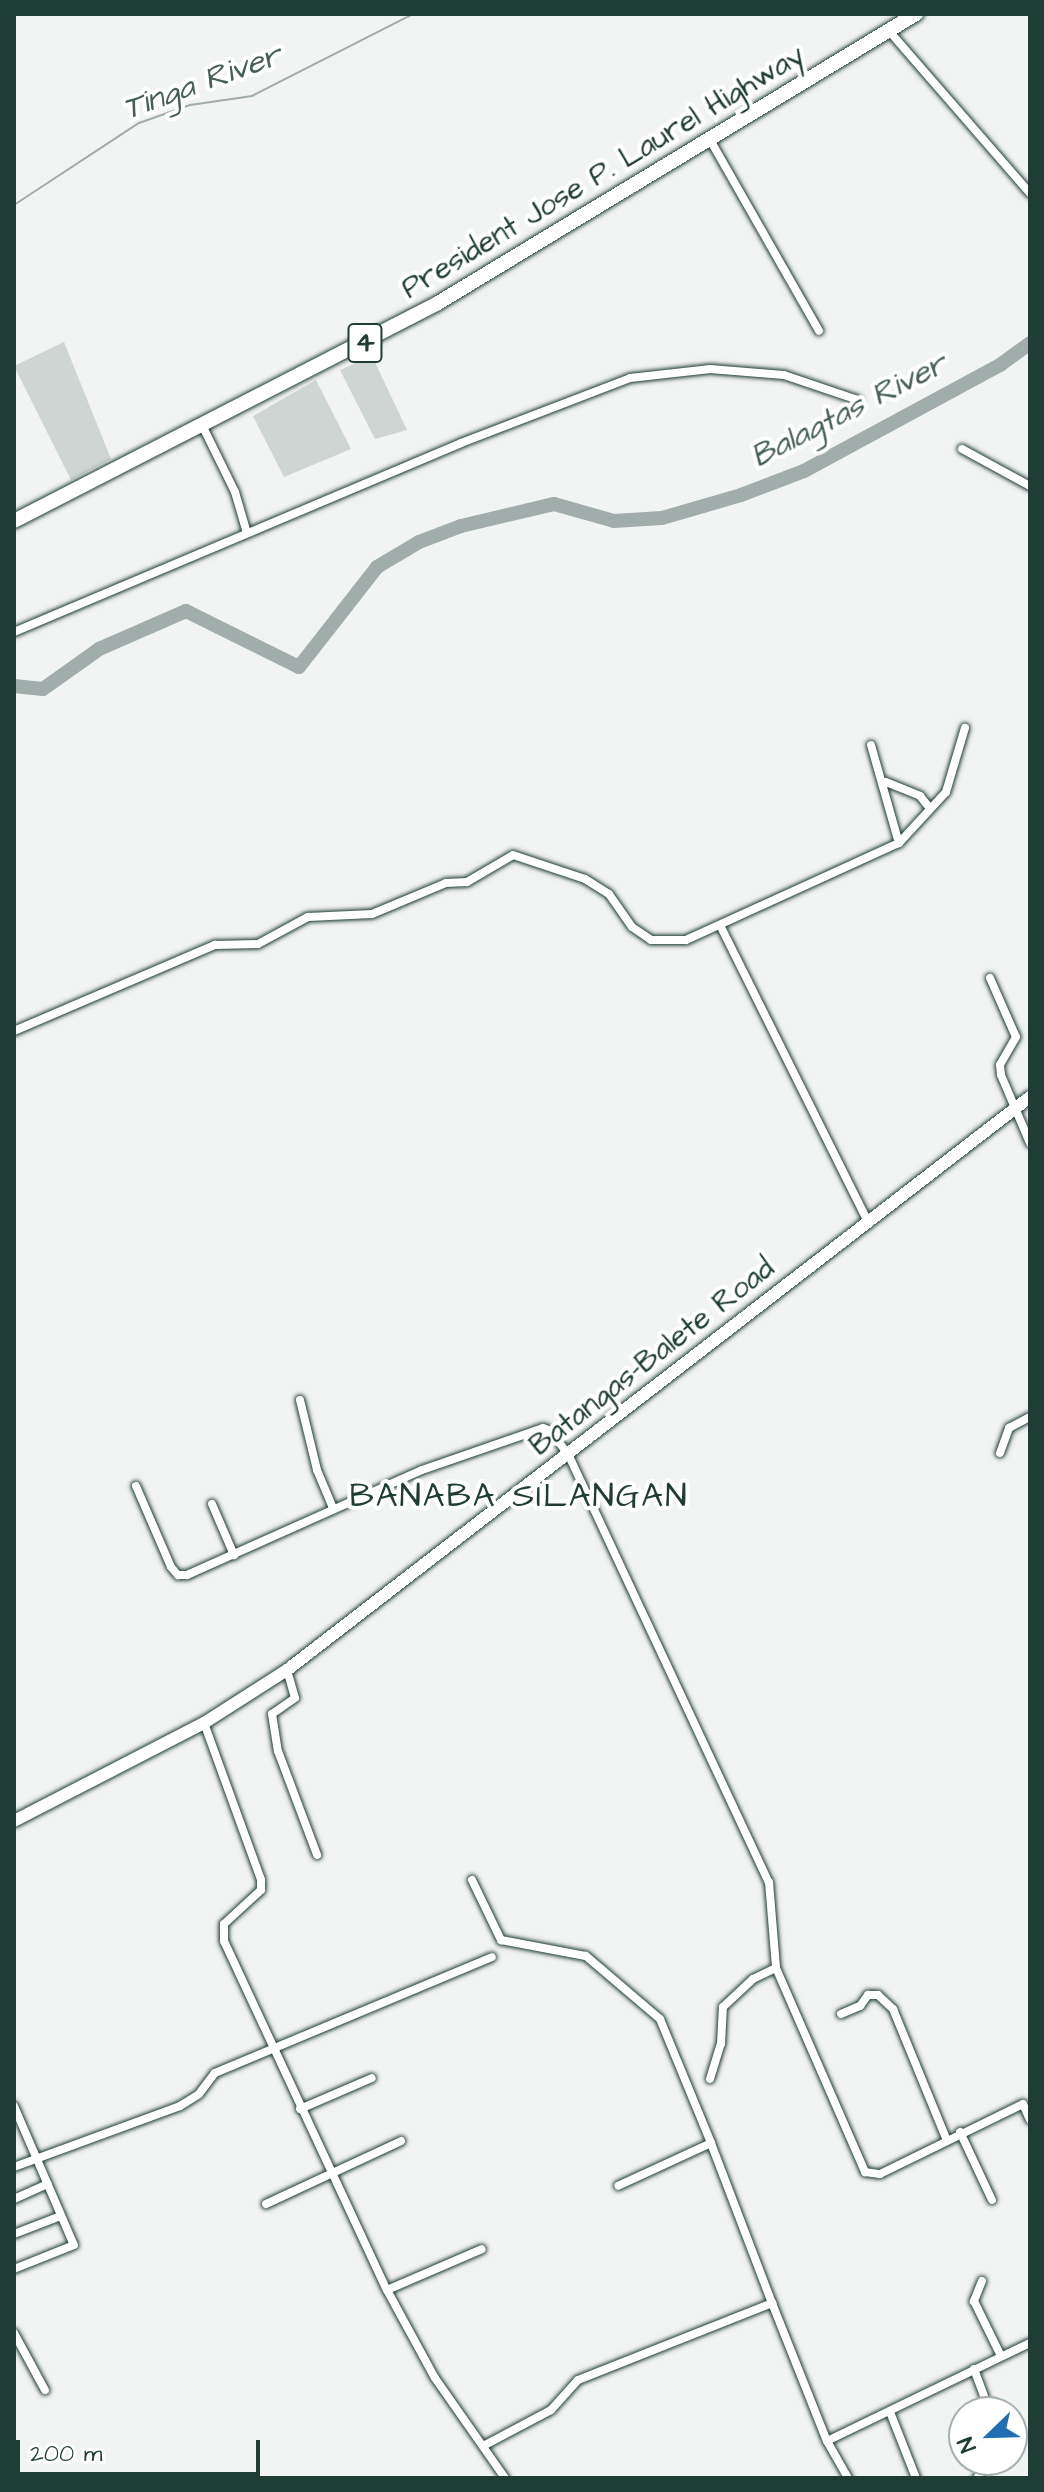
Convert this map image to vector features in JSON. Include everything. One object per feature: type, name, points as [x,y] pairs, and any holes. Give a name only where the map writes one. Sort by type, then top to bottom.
[{"type":"highway","name":"President Jose P. Laurel Highway","points":[[14,521],[463,289],[916,14]]},
{"type":"main road","name":"Batangas-Balete Road","points":[[14,1821],[204,1723],[287,1670],[569,1456],[717,1335],[1030,1097]]},
{"type":"street","points":[[889,31],[1030,193]]},
{"type":"street","points":[[709,138],[819,331]]},
{"type":"street","points":[[14,632],[247,533],[630,378],[710,369],[784,375],[858,400]]},
{"type":"street","points":[[202,425],[235,492],[247,533]]},
{"type":"street","points":[[962,449],[1030,486]]},
{"type":"street","points":[[14,1031],[215,945],[258,944],[308,917],[372,914],[446,883],[467,882],[513,855],[585,879],[609,894],[632,927],[651,940],[672,943],[721,927],[899,843],[946,792],[965,728]]},
{"type":"street","points":[[871,745],[886,782],[899,843]]},
{"type":"street","points":[[886,782],[920,796],[929,807]]},
{"type":"street","points":[[721,927],[868,1222]]},
{"type":"street","points":[[990,978],[1015,1028],[1016,1041],[1000,1065],[1013,1109],[1030,1143]]},
{"type":"street","points":[[300,1400],[317,1470],[333,1508]]},
{"type":"street","points":[[1000,1453],[1009,1428],[1030,1417]]},
{"type":"street","points":[[136,1486],[178,1575],[234,1555],[422,1470],[543,1428],[569,1456],[769,1882],[776,1968],[865,2172],[880,2174],[946,2138],[1026,2103],[1030,2120]]},
{"type":"street","points":[[212,1504],[234,1555]]},
{"type":"street","points":[[287,1670],[295,1698],[272,1714],[278,1751],[317,1855]]},
{"type":"street","points":[[204,1723],[261,1880],[261,1890],[221,1929],[330,2176],[387,2290],[435,2378],[485,2445],[505,2478]]},
{"type":"street","points":[[472,1880],[501,1940],[594,1960],[660,2019],[827,2441],[848,2478]]},
{"type":"street","points":[[14,2167],[180,2106],[199,2094],[215,2073],[492,1957]]},
{"type":"street","points":[[710,2079],[721,2044],[723,2007],[776,1968]]},
{"type":"street","points":[[841,2014],[860,2006],[868,1995],[878,1995],[893,2009],[946,2138]]},
{"type":"street","points":[[300,2109],[372,2078]]},
{"type":"street","points":[[14,2106],[74,2245],[14,2269]]},
{"type":"street","points":[[14,2133],[24,2129]]},
{"type":"street","points":[[960,2132],[992,2200]]},
{"type":"street","points":[[266,2204],[401,2141]]},
{"type":"street","points":[[618,2186],[711,2143]]},
{"type":"street","points":[[14,2199],[48,2184]]},
{"type":"street","points":[[14,2234],[61,2216]]},
{"type":"street","points":[[387,2290],[482,2249]]},
{"type":"street","points":[[982,2281],[974,2301],[1001,2356]]},
{"type":"street","points":[[485,2445],[551,2410],[578,2380],[772,2303]]},
{"type":"street","points":[[14,2333],[45,2390]]},
{"type":"street","points":[[827,2441],[1030,2343]]},
{"type":"street","points":[[974,2369],[984,2396]]},
{"type":"street","points":[[890,2412],[916,2478]]},
{"type":"shaded area","points":[[64,342],[111,459],[71,480],[14,366]]},
{"type":"shaded area","points":[[372,356],[407,430],[375,439],[340,370]]},
{"type":"shaded area","points":[[316,380],[351,449],[284,477],[253,416]]},
{"type":"waterway","name":"Tinga River","points":[[14,205],[139,123],[190,105],[252,96],[413,14]]},
{"type":"waterway","name":"Balagtas River","points":[[14,686],[43,689],[99,649],[186,611],[299,667],[377,567],[419,542],[461,526],[554,504],[614,521],[662,518],[741,495],[804,471],[1000,365],[1030,343]]},
{"type":"district","name":"BANABA SILANGAN","points":[[519,1497]]}]
